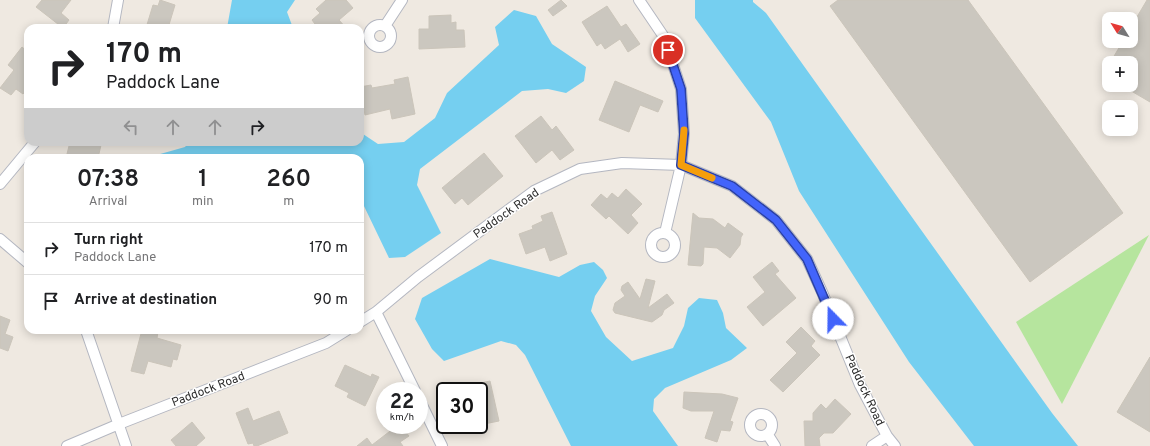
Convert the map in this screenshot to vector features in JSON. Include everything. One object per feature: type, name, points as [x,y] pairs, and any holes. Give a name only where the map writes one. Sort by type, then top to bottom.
[{"type":"street","points":[[114,24],[118,0]]},
{"type":"street","points":[[385,26],[402,0]]},
{"type":"street","points":[[639,0],[664,37],[681,89],[684,134],[681,165],[665,233]]},
{"type":"street","points":[[25,154],[32,146]]},
{"type":"street","points":[[0,184],[24,155]]},
{"type":"street","name":"Paddock Road","points":[[364,320],[376,312],[418,277],[534,191],[580,170],[622,163],[681,165],[732,186],[776,220],[807,259],[860,385],[887,436],[895,446]]},
{"type":"street","points":[[0,239],[24,260]]},
{"type":"street","points":[[376,312],[411,382]]},
{"type":"street","points":[[87,334],[126,446]]},
{"type":"street","name":"Paddock Road","points":[[67,446],[119,424],[326,343],[341,334]]},
{"type":"street","points":[[428,417],[442,446]]},
{"type":"street","points":[[768,435],[775,446]]},
{"type":"street","name":"Paddock Road","points":[[872,446],[887,436]]},
{"type":"green space","points":[[1149,235],[1062,404],[1016,322]]},
{"type":"water","points":[[232,0],[295,0],[287,12],[292,24],[228,24]]},
{"type":"water","points":[[695,0],[753,0],[753,2],[766,13],[1052,413],[1078,446],[974,446],[909,362],[799,191],[771,122],[695,18]]},
{"type":"water","points":[[514,10],[536,16],[552,44],[586,67],[584,81],[566,93],[548,89],[522,91],[420,169],[417,185],[441,233],[405,257],[389,258],[364,206],[364,154],[160,154],[186,146],[364,146],[364,135],[378,144],[404,142],[435,118],[447,93],[499,45],[495,27]]},
{"type":"water","points":[[490,259],[559,277],[580,265],[594,262],[603,270],[607,278],[595,296],[591,311],[606,337],[632,361],[673,348],[684,326],[688,308],[699,298],[717,300],[723,313],[726,328],[747,348],[731,360],[665,388],[654,399],[653,411],[678,446],[571,446],[525,355],[516,345],[501,341],[444,361],[432,349],[415,319],[422,298]]},
{"type":"building","points":[[42,0],[71,0],[61,13],[69,20],[66,24],[58,24],[36,7]]},
{"type":"building","points":[[160,0],[175,5],[169,24],[147,24],[153,5],[158,6]]},
{"type":"building","points":[[326,0],[346,0],[353,8],[339,20],[342,24],[315,24],[312,20],[320,13],[316,9]]},
{"type":"building","points":[[561,0],[567,6],[553,16],[548,10]]},
{"type":"building","points":[[838,0],[968,0],[1123,213],[1030,282],[830,6]]},
{"type":"building","points":[[1147,0],[1150,0],[1150,102],[1133,92],[1138,92],[1138,56],[1114,56],[1119,48],[1138,48],[1138,15]]},
{"type":"building","points":[[607,6],[621,27],[626,24],[640,44],[628,52],[620,39],[605,49],[601,43],[597,46],[582,22]]},
{"type":"building","points":[[451,15],[451,23],[456,22],[456,30],[464,30],[465,47],[419,49],[419,29],[429,29],[429,16]]},
{"type":"building","points":[[22,47],[24,49],[23,94],[16,89],[11,95],[0,88],[14,70],[8,65]]},
{"type":"building","points":[[408,77],[415,114],[392,119],[390,109],[365,115],[364,86],[371,85],[372,88],[395,84],[394,80]]},
{"type":"building","points":[[615,81],[663,101],[658,112],[640,105],[629,132],[599,120]]},
{"type":"building","points":[[541,116],[552,130],[556,126],[574,150],[560,160],[552,150],[536,163],[515,136]]},
{"type":"building","points":[[69,146],[101,146],[99,154],[67,154]]},
{"type":"building","points":[[484,153],[503,176],[468,205],[462,198],[455,204],[442,188]]},
{"type":"building","points":[[626,189],[642,204],[631,215],[638,223],[628,234],[609,216],[606,219],[591,205],[601,194],[607,199],[612,193],[618,198]]},
{"type":"building","points":[[552,212],[567,254],[550,261],[545,247],[526,254],[519,234],[533,229],[532,226],[543,221],[541,216]]},
{"type":"building","points":[[693,213],[699,218],[713,219],[725,228],[728,223],[743,234],[740,245],[730,258],[717,248],[704,247],[703,264],[701,266],[688,265]]},
{"type":"building","points":[[772,262],[779,271],[775,274],[796,298],[763,326],[747,307],[765,292],[753,277]]},
{"type":"building","points":[[646,279],[655,281],[648,308],[667,294],[674,303],[664,310],[662,315],[652,322],[615,313],[613,310],[615,303],[625,296],[621,290],[622,286],[628,282],[640,299]]},
{"type":"building","points":[[0,316],[10,320],[5,334],[13,337],[8,351],[0,348]]},
{"type":"building","points":[[801,327],[815,341],[811,346],[820,355],[783,392],[770,380],[797,353],[786,342]]},
{"type":"building","points":[[141,334],[158,334],[157,338],[181,345],[177,360],[173,359],[171,367],[148,361],[144,374],[131,371]]},
{"type":"building","points":[[1150,357],[1150,432],[1117,412]]},
{"type":"building","points":[[345,365],[371,377],[372,374],[379,377],[365,406],[347,397],[349,393],[335,386]]},
{"type":"building","points":[[490,381],[499,421],[488,423],[488,382],[485,382]]},
{"type":"building","points":[[684,392],[722,394],[738,398],[730,421],[733,422],[730,431],[721,430],[717,442],[705,438],[714,411],[691,411],[683,408]]},
{"type":"building","points":[[835,399],[851,414],[833,433],[824,433],[819,438],[820,446],[805,446],[804,421],[813,421],[813,413],[821,404],[826,409]]},
{"type":"building","points":[[248,408],[253,421],[279,411],[288,433],[257,446],[254,446],[253,443],[248,444],[236,413]]},
{"type":"building","points":[[192,422],[205,438],[196,446],[176,446],[171,440]]},
{"type":"building","points":[[386,434],[407,434],[409,436],[400,442],[403,446],[357,446],[367,438],[372,445]]},
{"type":"slow traffic","points":[[684,130],[681,165],[712,178]]},
{"type":"route","points":[[668,50],[681,89],[684,134],[681,165],[732,186],[776,220],[807,259],[833,319]]}]
